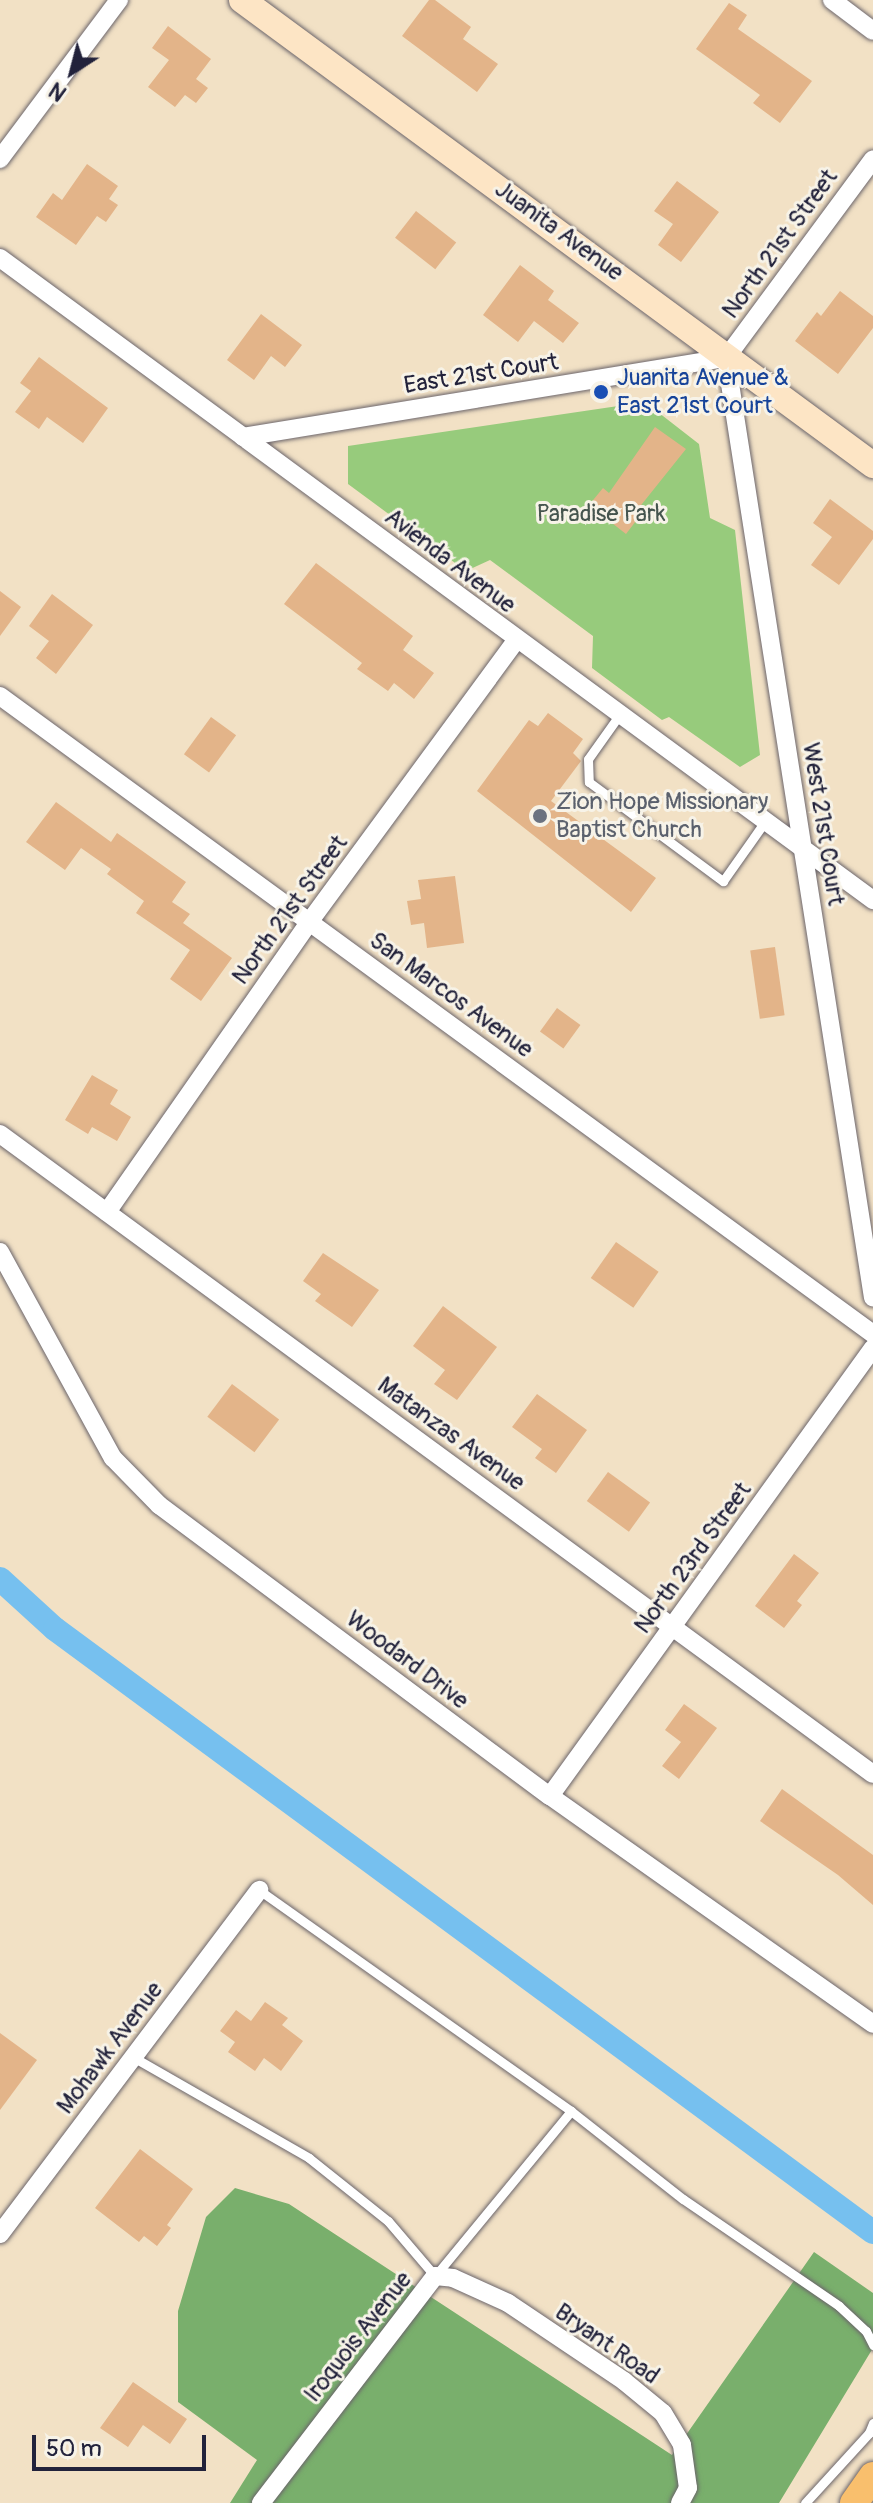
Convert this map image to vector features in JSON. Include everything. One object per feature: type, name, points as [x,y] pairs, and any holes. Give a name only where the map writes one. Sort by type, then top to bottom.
[{"type":"main road","points":[[854,2503],[873,2476]]},
{"type":"street","points":[[0,159],[119,0]]},
{"type":"street","name":"Juanita Avenue","points":[[242,0],[637,288],[726,358],[873,465]]},
{"type":"street","points":[[832,0],[873,31]]},
{"type":"street","name":"North 21st Street","points":[[726,358],[873,159]]},
{"type":"street","name":"Avienda Avenue","points":[[0,258],[516,641],[873,900]]},
{"type":"street","name":"East 21st Court","points":[[243,437],[726,358]]},
{"type":"street","name":"West 21st Court","points":[[726,358],[873,1298]]},
{"type":"street","name":"North 21st Street","points":[[107,1212],[310,921],[516,641]]},
{"type":"street","name":"San Marcos Avenue","points":[[0,696],[873,1334]]},
{"type":"street","name":"Matanzas Avenue","points":[[0,1134],[873,1774]]},
{"type":"street","name":"Woodard Drive","points":[[0,1252],[113,1458],[159,1505],[550,1796],[873,2024]]},
{"type":"street","name":"North 23rd Street","points":[[550,1796],[873,1348]]},
{"type":"street","name":"Mohawk Avenue","points":[[0,2234],[259,1890]]},
{"type":"street","name":"Iroquois Avenue","points":[[261,2503],[435,2276]]},
{"type":"street","name":"Bryant Road","points":[[435,2276],[465,2283],[508,2303],[624,2381],[663,2413],[682,2445],[688,2488],[680,2503]]},
{"type":"lane","points":[[620,714],[588,759],[589,782],[723,881],[766,820]]},
{"type":"lane","points":[[259,1890],[571,2111],[683,2199],[839,2306],[866,2331],[873,2345]]},
{"type":"lane","points":[[133,2057],[309,2158],[388,2221],[435,2276],[571,2111]]},
{"type":"lane","points":[[805,2503],[869,2433],[873,2423]]},
{"type":"green space","name":"Paradise Park","points":[[625,405],[637,416],[654,409],[699,444],[710,518],[735,530],[760,755],[740,767],[669,717],[662,720],[592,668],[593,636],[490,560],[466,571],[348,484],[348,446]]},
{"type":"green space","points":[[235,2188],[289,2204],[672,2455],[814,2252],[873,2293],[873,2348],[779,2503],[230,2503],[257,2460],[178,2402],[178,2311],[206,2217]]},
{"type":"building","points":[[429,0],[435,0],[471,27],[463,39],[498,64],[477,92],[402,36]]},
{"type":"building","points":[[729,3],[747,15],[738,29],[812,81],[780,123],[753,103],[760,95],[696,49]]},
{"type":"building","points":[[168,26],[211,59],[196,79],[208,88],[196,103],[185,95],[175,107],[148,87],[169,60],[152,48]]},
{"type":"building","points":[[87,164],[118,186],[109,199],[118,205],[106,222],[97,216],[76,245],[36,217],[53,193],[62,200]]},
{"type":"building","points":[[677,181],[719,212],[681,262],[658,245],[673,224],[654,211]]},
{"type":"building","points":[[416,211],[456,242],[435,269],[395,238]]},
{"type":"building","points":[[520,265],[554,291],[548,300],[579,323],[563,343],[534,321],[518,342],[483,315]]},
{"type":"building","points":[[840,291],[873,316],[873,328],[838,374],[795,341],[817,312],[821,316]]},
{"type":"building","points":[[261,314],[302,345],[285,367],[271,356],[254,380],[227,360]]},
{"type":"building","points":[[39,357],[108,408],[83,443],[47,417],[39,429],[15,412],[31,391],[20,383]]},
{"type":"building","points":[[655,427],[686,449],[634,514],[639,517],[626,534],[589,505],[603,488],[609,493]]},
{"type":"building","points":[[830,499],[873,531],[873,539],[839,585],[811,565],[832,537],[813,523]]},
{"type":"building","points":[[316,563],[413,636],[403,650],[434,673],[414,699],[394,683],[388,691],[357,669],[362,663],[284,604]]},
{"type":"building","points":[[0,591],[21,607],[0,636]]},
{"type":"building","points":[[52,594],[93,625],[56,674],[36,658],[49,641],[29,626]]},
{"type":"building","name":"Zion Hope Missionary Baptist Church","points":[[548,713],[583,739],[573,753],[581,761],[551,801],[656,878],[631,912],[477,791],[529,720],[538,726]]},
{"type":"building","points":[[211,717],[236,735],[209,772],[184,754]]},
{"type":"building","points":[[56,802],[111,842],[117,833],[186,882],[172,902],[190,914],[183,923],[232,958],[201,1001],[170,979],[190,950],[136,913],[144,901],[107,874],[111,869],[81,848],[65,870],[26,842]]},
{"type":"building","points":[[455,876],[464,943],[427,948],[424,923],[411,925],[407,901],[421,899],[418,880]]},
{"type":"building","points":[[775,947],[785,1015],[760,1019],[750,950]]},
{"type":"building","points":[[557,1008],[580,1025],[563,1049],[540,1031]]},
{"type":"building","points":[[92,1075],[118,1090],[110,1104],[131,1117],[117,1141],[92,1127],[88,1134],[65,1120]]},
{"type":"building","points":[[616,1242],[659,1272],[633,1308],[591,1278]]},
{"type":"building","points":[[323,1253],[379,1290],[352,1327],[315,1301],[321,1294],[303,1281]]},
{"type":"building","points":[[443,1306],[497,1347],[457,1400],[434,1384],[445,1370],[413,1346]]},
{"type":"building","points":[[232,1384],[279,1420],[254,1452],[207,1417]]},
{"type":"building","points":[[537,1394],[587,1430],[556,1473],[535,1458],[542,1449],[512,1427]]},
{"type":"building","points":[[608,1472],[650,1503],[629,1532],[587,1501]]},
{"type":"building","points":[[794,1554],[819,1573],[797,1601],[802,1605],[784,1628],[755,1606]]},
{"type":"building","points":[[684,1704],[717,1728],[679,1779],[662,1766],[681,1742],[665,1730]]},
{"type":"building","points":[[782,1789],[873,1855],[873,1905],[838,1875],[760,1821]]},
{"type":"building","points":[[265,2002],[288,2018],[282,2025],[303,2041],[281,2071],[264,2058],[255,2071],[228,2052],[235,2042],[220,2031],[236,2010],[251,2021]]},
{"type":"building","points":[[0,2033],[37,2060],[0,2110]]},
{"type":"building","points":[[140,2149],[193,2189],[167,2225],[171,2228],[157,2246],[144,2236],[139,2242],[95,2208]]},
{"type":"building","points":[[133,2382],[187,2419],[170,2444],[143,2425],[128,2447],[100,2428]]},
{"type":"waterway","points":[[0,1579],[55,1629],[873,2232]]},
{"type":"place","name":"Juanita Avenue & East 21st Court","points":[[601,392]]},
{"type":"place","name":"Zion Hope Missionary Baptist Church","points":[[540,816]]}]
